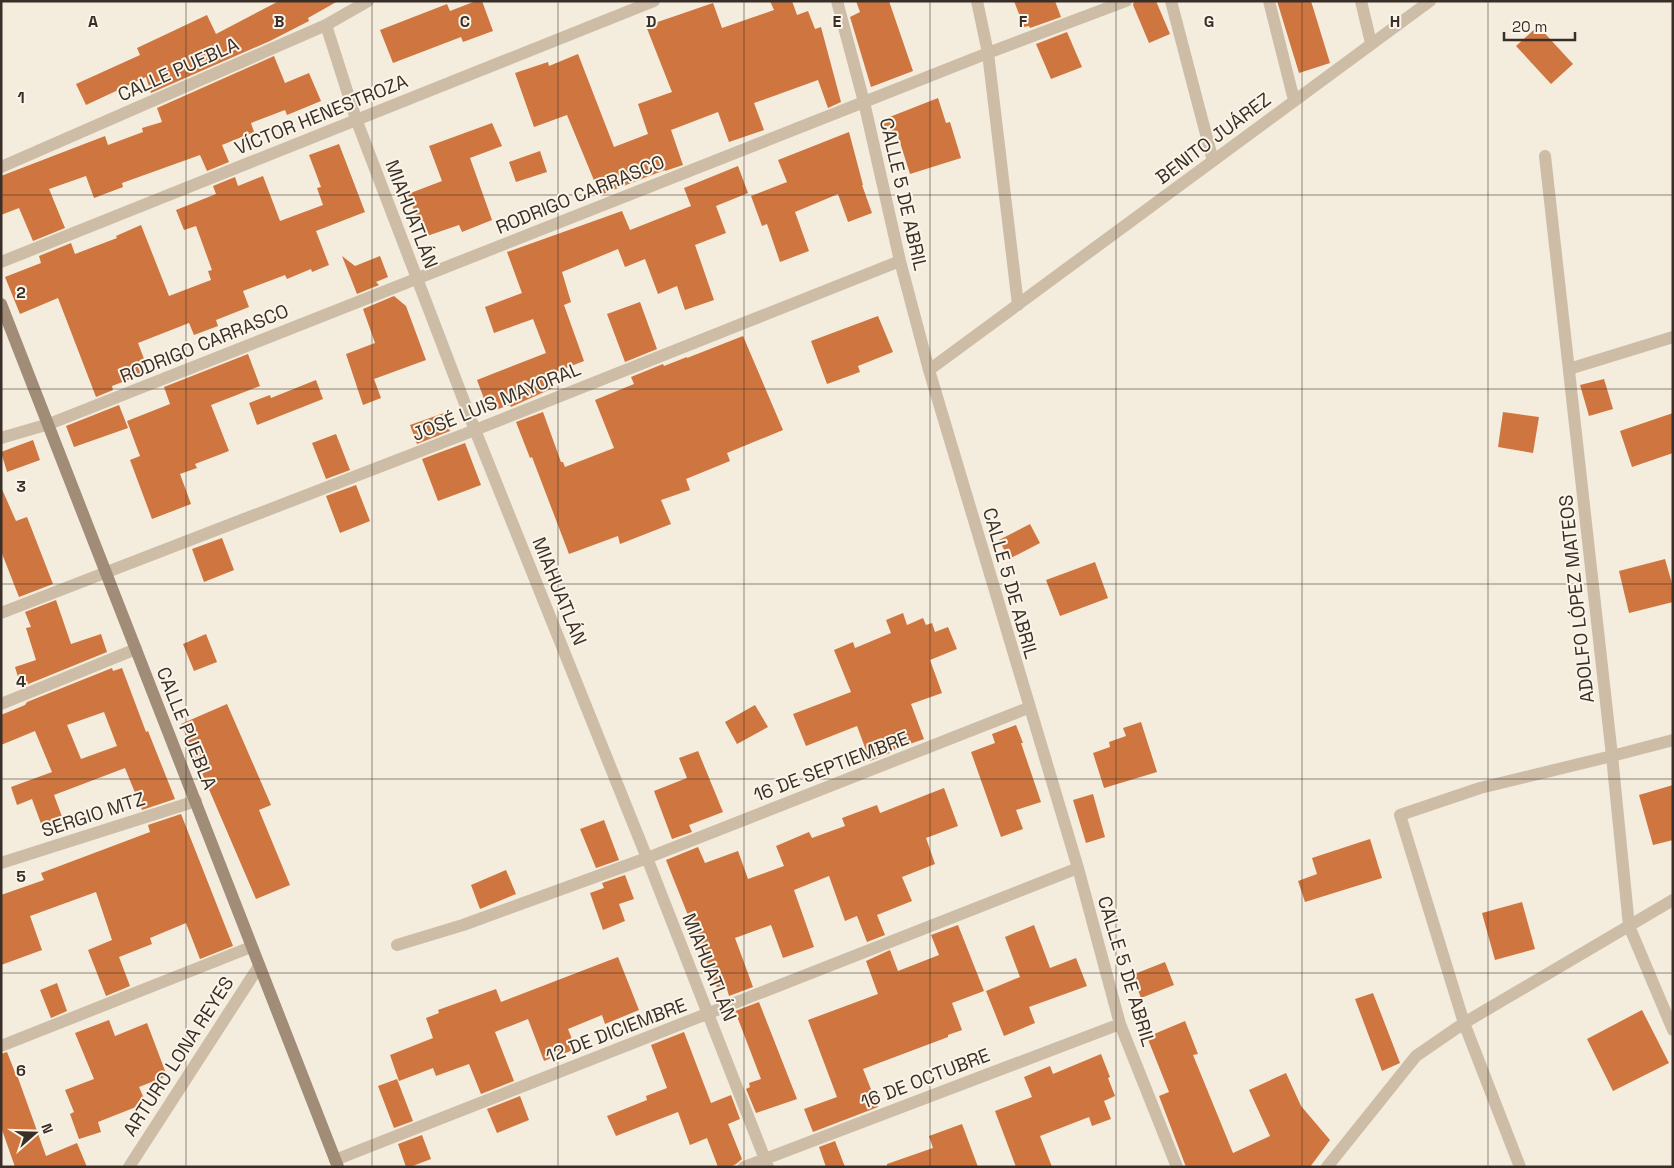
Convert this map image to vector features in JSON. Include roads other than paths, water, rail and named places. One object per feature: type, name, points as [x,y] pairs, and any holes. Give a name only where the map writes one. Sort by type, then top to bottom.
[{"type":"street","name":"CALLE PUEBLA","points":[[1,167],[326,25],[368,1]]},
{"type":"street","name":"VÍCTOR HENESTROZA","points":[[1,262],[654,1]]},
{"type":"street","name":"CALLE 5 DE ABRIL","points":[[837,1],[864,102],[900,261],[929,370],[1028,708],[1078,868],[1120,1024],[1177,1167]]},
{"type":"street","points":[[977,1],[988,53],[1018,305]]},
{"type":"street","name":"RODRIGO CARRASCO","points":[[1,438],[49,424],[988,53],[1126,1]]},
{"type":"street","points":[[1171,1],[1213,161]]},
{"type":"street","points":[[1269,1],[1294,100]]},
{"type":"street","points":[[1361,1],[1371,43]]},
{"type":"street","name":"BENITO JUÁREZ","points":[[929,370],[1430,1]]},
{"type":"street","name":"MIAHUATLÁN","points":[[326,25],[356,120],[475,430],[709,1014],[766,1163]]},
{"type":"street","name":"ADOLFO LÓPEZ MATEOS","points":[[1545,156],[1612,756],[1629,926],[1673,1030]]},
{"type":"street","name":"JOSÉ LUIS MAYORAL","points":[[106,573],[475,430],[900,261]]},
{"type":"street","name":"CALLE PUEBLA","points":[[1,304],[337,1163]]},
{"type":"street","points":[[1569,370],[1673,338]]},
{"type":"street","points":[[1,613],[106,573]]},
{"type":"street","points":[[1,704],[136,649]]},
{"type":"street","name":"16 DE SEPTIEMBRE","points":[[397,945],[463,925],[647,858],[1028,708]]},
{"type":"street","points":[[1520,1167],[1464,1023],[1400,815],[1480,788],[1673,740]]},
{"type":"street","name":"SERGIO MTZ","points":[[1,863],[196,801]]},
{"type":"street","name":"12 DE DICIEMBRE","points":[[337,1163],[1078,868]]},
{"type":"street","points":[[1327,1167],[1416,1056],[1464,1023],[1673,900]]},
{"type":"street","points":[[1,1046],[251,947]]},
{"type":"street","name":"ARTURO LONA REYES","points":[[129,1167],[259,966]]},
{"type":"street","name":"16 DE OCTUBRE","points":[[744,1167],[766,1163],[1120,1024]]}]
